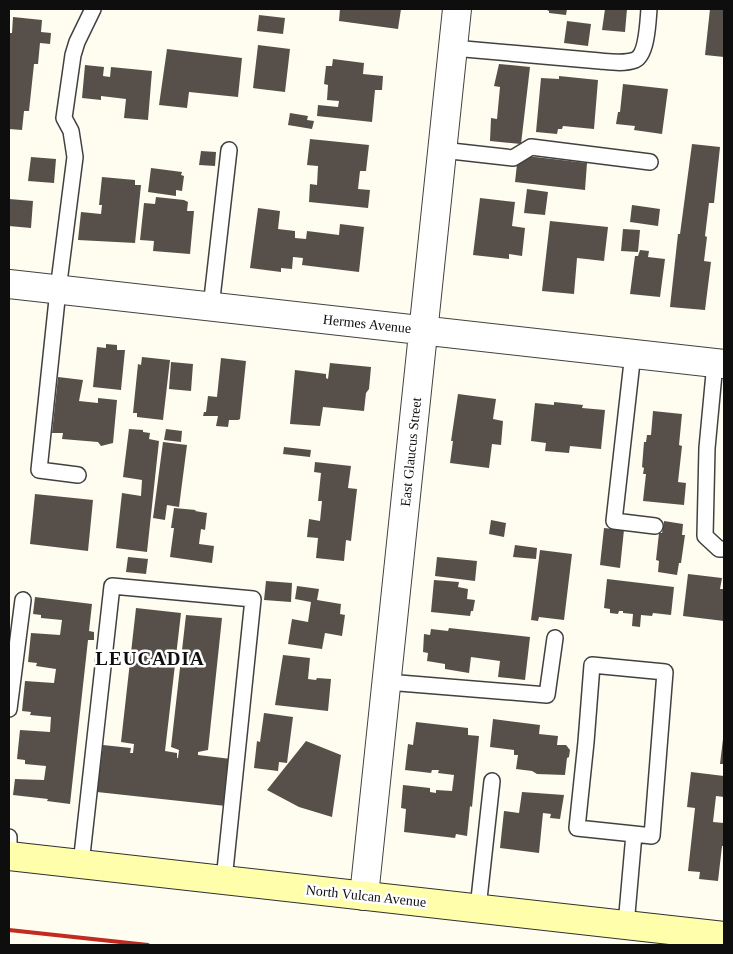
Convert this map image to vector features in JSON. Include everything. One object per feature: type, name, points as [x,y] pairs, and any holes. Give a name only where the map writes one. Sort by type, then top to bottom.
[{"type":"main road","name":"North Vulcan Avenue","points":[[9,856],[724,936]]},
{"type":"street","name":"East Glaucus Street","points":[[364,896],[457,9]]},
{"type":"street","name":"Hermes Avenue","points":[[9,284],[720,363]]},
{"type":"lane","points":[[78,475],[39,470],[58,290],[75,157],[71,131],[64,118],[73,55],[80,34],[92,9]]},
{"type":"lane","points":[[453,48],[600,61],[623,62],[635,60],[642,53],[649,9]]},
{"type":"lane","points":[[442,150],[513,158],[531,147],[650,162]]},
{"type":"lane","points":[[211,307],[229,150]]},
{"type":"lane","points":[[633,354],[614,521],[655,526]]},
{"type":"lane","points":[[720,363],[707,448],[705,536],[719,549],[724,548]]},
{"type":"lane","points":[[81,864],[112,586],[253,599],[224,880]]},
{"type":"lane","points":[[9,708],[23,600]]},
{"type":"lane","points":[[387,682],[547,695],[555,638]]},
{"type":"lane","points":[[592,665],[665,672],[652,836],[634,834],[576,828],[586,742],[592,665]]},
{"type":"lane","points":[[478,908],[492,780]]},
{"type":"lane","points":[[626,925],[634,834]]},
{"type":"lane","points":[[9,837],[9,850]]},
{"type":"building","points":[[340,9],[401,9],[398,29],[339,21]]},
{"type":"building","points":[[545,9],[567,9],[566,15],[549,13]]},
{"type":"building","points":[[605,9],[627,9],[625,32],[602,30]]},
{"type":"building","points":[[710,9],[724,9],[724,57],[705,55]]},
{"type":"building","points":[[259,15],[285,18],[283,34],[257,31]]},
{"type":"building","points":[[13,17],[42,20],[41,32],[51,33],[50,44],[40,43],[38,64],[34,64],[29,111],[24,111],[22,130],[9,129],[9,33],[12,33]]},
{"type":"building","points":[[567,21],[591,24],[588,46],[564,43]]},
{"type":"building","points":[[258,45],[290,49],[285,92],[253,88]]},
{"type":"building","points":[[167,49],[242,58],[238,97],[189,92],[187,108],[159,105]]},
{"type":"building","points":[[333,59],[364,63],[363,74],[383,76],[382,90],[375,90],[372,122],[317,116],[318,105],[338,107],[339,101],[327,100],[328,85],[324,84],[326,66],[332,66]]},
{"type":"building","points":[[499,64],[530,67],[521,144],[490,141],[491,118],[497,119],[500,87],[494,86]]},
{"type":"building","points":[[85,65],[104,67],[103,76],[110,77],[111,67],[152,71],[148,120],[124,118],[126,99],[101,96],[101,100],[82,98]]},
{"type":"building","points":[[559,76],[598,80],[594,129],[563,126],[562,129],[558,129],[557,134],[536,132],[541,78],[559,79]]},
{"type":"building","points":[[623,84],[668,89],[662,134],[634,130],[635,126],[616,124],[618,112],[620,112]]},
{"type":"building","points":[[290,113],[308,116],[307,120],[314,121],[312,129],[288,125]]},
{"type":"building","points":[[310,139],[369,145],[366,171],[360,171],[358,189],[370,190],[368,208],[309,202],[310,184],[317,185],[318,166],[307,165]]},
{"type":"building","points":[[692,144],[720,147],[714,203],[709,203],[705,236],[707,237],[704,261],[711,262],[705,310],[670,307],[678,234],[680,234]]},
{"type":"building","points":[[201,151],[216,152],[215,166],[199,165]]},
{"type":"building","points":[[518,155],[587,163],[585,190],[515,182]]},
{"type":"building","points":[[31,157],[56,159],[54,183],[28,181]]},
{"type":"building","points":[[151,168],[182,172],[181,175],[184,176],[182,191],[176,190],[176,196],[148,192]]},
{"type":"building","points":[[102,177],[135,180],[135,185],[141,185],[135,243],[78,240],[81,212],[101,214],[102,205],[99,205]]},
{"type":"building","points":[[527,189],[548,192],[545,215],[524,213]]},
{"type":"building","points":[[156,197],[184,200],[188,202],[187,211],[194,211],[190,254],[153,251],[154,241],[140,240],[144,203],[155,204]]},
{"type":"building","points":[[480,198],[515,202],[512,226],[525,228],[522,256],[509,254],[509,259],[473,255]]},
{"type":"building","points":[[9,199],[33,201],[31,228],[9,226]]},
{"type":"building","points":[[632,205],[660,209],[658,226],[630,222]]},
{"type":"building","points":[[258,208],[280,211],[278,229],[295,231],[295,238],[306,239],[307,231],[339,235],[340,224],[364,227],[359,272],[302,265],[303,258],[293,257],[292,269],[281,268],[281,272],[250,268]]},
{"type":"building","points":[[550,221],[608,227],[604,261],[577,258],[574,294],[542,291]]},
{"type":"building","points":[[623,229],[640,230],[638,252],[621,251]]},
{"type":"building","points":[[640,250],[649,251],[648,257],[665,259],[660,297],[630,294],[635,256],[638,256]]},
{"type":"building","points":[[106,344],[117,345],[117,350],[125,350],[121,390],[93,387],[97,347],[106,348]]},
{"type":"building","points":[[142,357],[170,360],[163,420],[137,417],[137,413],[133,413],[138,364],[141,365]]},
{"type":"building","points":[[221,358],[246,361],[240,419],[229,420],[228,427],[216,426],[218,416],[203,416],[204,412],[206,412],[208,396],[217,397]]},
{"type":"building","points":[[171,362],[193,364],[191,391],[169,389]]},
{"type":"building","points":[[330,363],[371,367],[364,411],[323,407],[320,426],[290,424],[295,370],[326,374],[328,379]]},
{"type":"building","points":[[58,377],[83,380],[79,401],[98,403],[98,398],[117,400],[113,443],[101,446],[98,442],[62,439],[63,433],[52,433]]},
{"type":"building","points":[[458,394],[496,399],[493,419],[503,421],[501,445],[492,444],[489,468],[450,463],[453,441],[451,441]]},
{"type":"building","points":[[554,402],[583,405],[582,408],[605,410],[601,449],[570,446],[569,453],[545,451],[546,443],[531,441],[535,403],[554,405]]},
{"type":"building","points":[[653,411],[682,414],[679,445],[682,446],[678,482],[686,483],[684,505],[643,501],[646,474],[643,474],[644,468],[642,467],[644,442],[646,442],[647,435],[651,435]]},
{"type":"building","points":[[129,429],[143,430],[143,432],[150,433],[149,439],[159,441],[147,552],[116,548],[122,493],[141,496],[142,480],[123,477]]},
{"type":"building","points":[[166,429],[182,431],[181,442],[164,440]]},
{"type":"building","points":[[163,442],[187,445],[179,507],[167,505],[165,520],[153,518]]},
{"type":"building","points":[[284,447],[311,450],[310,457],[283,454]]},
{"type":"building","points":[[315,462],[351,466],[348,488],[357,489],[351,541],[346,540],[344,561],[316,558],[318,538],[307,537],[309,519],[320,521],[322,501],[318,501],[321,473],[314,472]]},
{"type":"building","points":[[35,494],[93,500],[88,551],[30,544]]},
{"type":"building","points":[[174,508],[207,513],[205,530],[201,529],[199,544],[214,546],[212,563],[170,557],[174,528],[171,528]]},
{"type":"building","points":[[491,520],[506,523],[504,537],[489,534]]},
{"type":"building","points":[[664,521],[683,524],[682,535],[685,535],[681,563],[679,563],[677,575],[658,572],[659,561],[656,560],[659,533],[662,533]]},
{"type":"building","points":[[604,528],[624,530],[620,568],[600,565]]},
{"type":"building","points":[[515,545],[537,548],[536,559],[513,557]]},
{"type":"building","points":[[540,550],[572,554],[564,620],[539,617],[538,621],[531,620]]},
{"type":"building","points":[[128,557],[148,559],[146,574],[126,572]]},
{"type":"building","points":[[437,557],[477,561],[475,581],[435,576]]},
{"type":"building","points":[[688,574],[722,578],[720,589],[724,589],[724,621],[683,616]]},
{"type":"building","points":[[607,579],[674,587],[671,615],[653,613],[652,616],[641,615],[640,627],[632,626],[633,614],[623,613],[623,611],[619,611],[618,614],[610,613],[610,609],[604,608]]},
{"type":"building","points":[[434,580],[459,582],[458,587],[468,589],[467,599],[475,600],[470,616],[431,612]]},
{"type":"building","points":[[266,581],[292,583],[291,602],[264,600]]},
{"type":"building","points":[[297,586],[319,589],[317,600],[341,604],[340,614],[345,615],[342,636],[325,633],[322,649],[288,644],[292,619],[308,622],[311,602],[295,599]]},
{"type":"building","points":[[35,597],[92,604],[89,631],[94,632],[94,640],[88,640],[70,804],[47,801],[48,799],[13,795],[15,779],[44,780],[46,766],[25,764],[25,760],[17,759],[20,730],[50,732],[51,717],[30,715],[31,712],[22,711],[25,681],[54,683],[56,669],[36,666],[37,663],[28,662],[31,633],[60,635],[62,620],[41,618],[41,615],[33,614]]},
{"type":"building","points":[[136,608],[181,613],[165,751],[177,753],[177,758],[179,750],[171,747],[186,615],[222,618],[208,750],[198,752],[198,755],[231,759],[226,806],[97,792],[103,745],[131,748],[130,753],[133,753],[134,744],[121,742]]},
{"type":"building","points":[[449,628],[530,637],[525,680],[498,677],[500,661],[471,657],[469,673],[445,669],[445,664],[427,661],[428,653],[423,652],[424,634],[430,635],[431,629],[448,631]]},
{"type":"building","points":[[283,655],[310,658],[308,679],[331,679],[328,711],[275,705]]},
{"type":"building","points":[[264,713],[293,717],[287,763],[279,762],[278,771],[254,768],[257,741],[260,742]]},
{"type":"building","points":[[493,719],[540,725],[539,734],[558,736],[557,745],[566,745],[570,750],[565,775],[537,774],[532,771],[516,769],[518,755],[514,755],[514,750],[490,747]]},
{"type":"building","points":[[416,722],[468,728],[468,735],[479,736],[472,807],[470,806],[467,836],[456,834],[455,838],[404,832],[406,809],[401,808],[403,785],[430,788],[430,792],[436,793],[436,790],[452,791],[454,775],[438,773],[439,770],[432,770],[431,773],[405,770],[408,744],[413,745]]},
{"type":"building","points":[[723,739],[724,764],[720,764]]},
{"type":"building","points":[[306,741],[341,755],[332,817],[299,807],[267,790]]},
{"type":"building","points":[[691,772],[724,776],[724,797],[716,796],[713,822],[724,823],[724,846],[722,846],[718,881],[699,879],[700,872],[688,871],[695,808],[687,807]]},
{"type":"building","points":[[522,792],[564,795],[560,819],[550,818],[551,814],[543,813],[539,853],[500,848],[504,811],[519,813]]},
{"type":"railway","points":[[9,930],[148,945]]},
{"type":"district","name":"LEUCADIA","points":[[150,658]]}]
